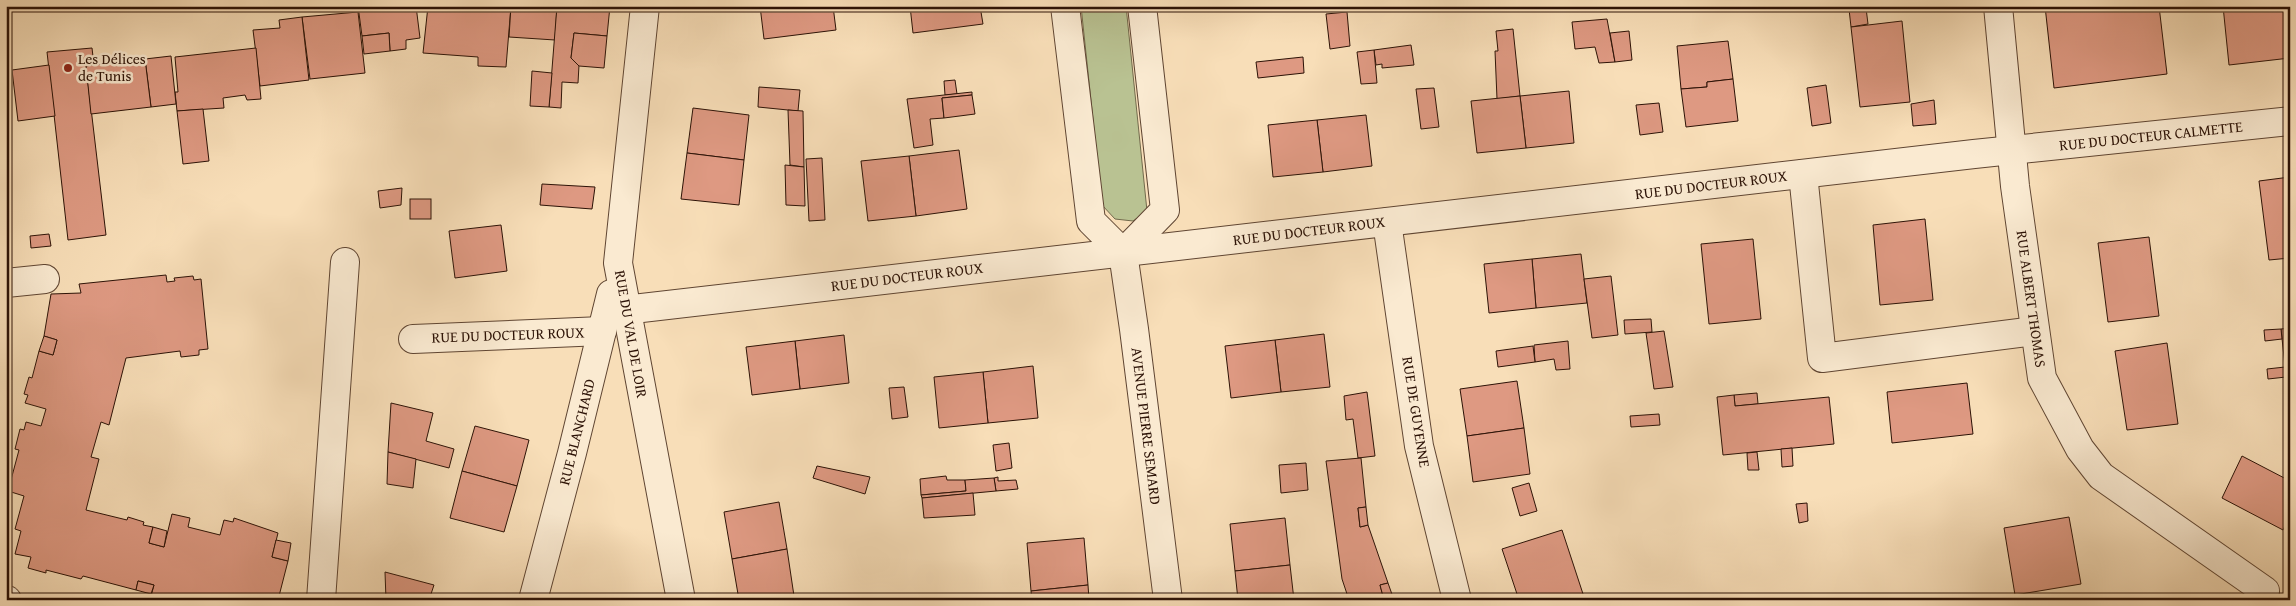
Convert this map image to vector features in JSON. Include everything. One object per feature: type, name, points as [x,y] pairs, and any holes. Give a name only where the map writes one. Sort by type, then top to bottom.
[{"type":"street","name":"RUE DU VAL DE LOIR","points":[[645,6],[612,318],[681,600]]},
{"type":"street","points":[[1065,6],[1092,221],[1123,252],[1165,210],[1142,6]]},
{"type":"street","name":"RUE ALBERT THOMAS","points":[[1998,6],[2012,150],[2042,378],[2080,450],[2101,476],[2265,591],[2263,600]]},
{"type":"street","name":"RUE DU DOCTEUR CALMETTE","points":[[2012,150],[2290,121]]},
{"type":"street","name":"RUE DU DOCTEUR ROUX","points":[[413,339],[612,318],[1123,252],[2012,150]]},
{"type":"street","points":[[1803,174],[1822,358],[2035,331]]},
{"type":"street","name":"RUE DE GUYENNE","points":[[1387,222],[1419,446],[1456,600]]},
{"type":"street","name":"AVENUE PIERRE SEMARD","points":[[1123,252],[1168,600]]},
{"type":"street","points":[[320,600],[345,262]]},
{"type":"street","points":[[6,283],[45,279]]},
{"type":"street","name":"RUE BLANCHARD","points":[[533,600],[570,462],[612,318]]},
{"type":"green space","points":[[1081,6],[1126,6],[1147,211],[1133,221],[1115,219],[1102,205]]},
{"type":"building","points":[[358,6],[416,6],[420,38],[406,40],[406,49],[390,51],[389,33],[362,36]]},
{"type":"building","points":[[428,6],[511,6],[506,67],[478,66],[478,57],[423,53]]},
{"type":"building","points":[[511,6],[557,6],[555,40],[509,37]]},
{"type":"building","points":[[557,6],[610,6],[607,36],[574,33],[571,58],[579,65],[578,83],[562,82],[561,108],[549,107]]},
{"type":"building","points":[[760,6],[833,6],[836,30],[764,39]]},
{"type":"building","points":[[910,6],[980,6],[983,24],[913,33]]},
{"type":"building","points":[[2045,6],[2159,6],[2167,74],[2054,88]]},
{"type":"building","points":[[2223,6],[2290,6],[2290,58],[2229,65]]},
{"type":"building","points":[[1866,8],[1868,24],[1851,27],[1849,9]]},
{"type":"building","points":[[358,12],[365,73],[310,79],[302,17]]},
{"type":"building","points":[[1347,12],[1350,46],[1330,49],[1326,14]]},
{"type":"building","points":[[302,17],[309,80],[260,86],[253,30],[280,28],[279,20]]},
{"type":"building","points":[[1607,19],[1615,62],[1599,63],[1595,47],[1575,49],[1572,22]]},
{"type":"building","points":[[1902,21],[1910,102],[1860,107],[1851,27]]},
{"type":"building","points":[[1513,29],[1520,96],[1497,99],[1495,51],[1498,51],[1496,31]]},
{"type":"building","points":[[1629,31],[1632,60],[1615,62],[1610,33]]},
{"type":"building","points":[[389,33],[390,51],[364,54],[362,36]]},
{"type":"building","points":[[574,33],[607,36],[604,68],[579,66],[571,58]]},
{"type":"building","points":[[1728,41],[1733,79],[1707,82],[1707,87],[1681,89],[1677,46]]},
{"type":"building","points":[[1411,45],[1414,65],[1382,68],[1382,64],[1376,65],[1374,50]]},
{"type":"building","points":[[92,48],[94,65],[86,66],[106,235],[68,240],[47,52]]},
{"type":"building","points":[[256,48],[261,99],[247,100],[245,95],[223,98],[224,108],[177,111],[175,92],[178,92],[175,57]]},
{"type":"building","points":[[1374,50],[1377,83],[1361,84],[1357,52]]},
{"type":"building","points":[[171,56],[176,104],[151,107],[145,59]]},
{"type":"building","points":[[1303,57],[1304,73],[1258,78],[1256,62]]},
{"type":"building","points":[[145,59],[151,107],[91,114],[86,66]]},
{"type":"building","points":[[49,65],[55,116],[18,121],[12,70]]},
{"type":"building","points":[[532,71],[552,73],[549,107],[530,106]]},
{"type":"building","points":[[1733,79],[1738,121],[1686,127],[1681,89],[1707,87],[1707,82]]},
{"type":"building","points":[[955,80],[957,94],[945,95],[944,81]]},
{"type":"building","points":[[1826,85],[1831,123],[1812,126],[1807,88]]},
{"type":"building","points":[[759,87],[800,90],[798,111],[758,107]]},
{"type":"building","points":[[1434,88],[1439,127],[1421,129],[1416,89]]},
{"type":"building","points":[[1569,91],[1574,143],[1526,148],[1520,96]]},
{"type":"building","points":[[972,92],[972,95],[942,98],[944,118],[930,119],[933,145],[914,148],[907,99]]},
{"type":"building","points":[[972,95],[975,114],[944,118],[942,98]]},
{"type":"building","points":[[1520,96],[1526,148],[1477,153],[1471,101]]},
{"type":"building","points":[[1934,100],[1936,124],[1913,126],[1911,104]]},
{"type":"building","points":[[1659,103],[1663,132],[1640,135],[1636,105]]},
{"type":"building","points":[[693,108],[749,115],[744,160],[687,153]]},
{"type":"building","points":[[203,109],[209,161],[183,164],[177,111]]},
{"type":"building","points":[[788,110],[803,111],[804,167],[790,165]]},
{"type":"building","points":[[1366,115],[1372,166],[1323,172],[1317,120]]},
{"type":"building","points":[[1317,120],[1323,172],[1273,177],[1268,125]]},
{"type":"building","points":[[959,150],[967,209],[916,216],[909,156]]},
{"type":"building","points":[[687,153],[744,160],[739,205],[681,199]]},
{"type":"building","points":[[909,156],[916,216],[868,221],[861,161]]},
{"type":"building","points":[[822,158],[825,220],[809,221],[806,159]]},
{"type":"building","points":[[785,165],[804,167],[805,206],[786,205]]},
{"type":"building","points":[[2290,177],[2290,258],[2269,260],[2259,181]]},
{"type":"building","points":[[542,184],[595,187],[592,209],[540,205]]},
{"type":"building","points":[[402,188],[401,205],[380,208],[378,191]]},
{"type":"building","points":[[410,199],[431,199],[431,219],[410,219]]},
{"type":"building","points":[[1925,219],[1933,300],[1880,305],[1873,225]]},
{"type":"building","points":[[501,225],[507,271],[455,278],[449,231]]},
{"type":"building","points":[[49,234],[51,246],[31,248],[30,236]]},
{"type":"building","points":[[2149,237],[2159,316],[2108,322],[2098,243]]},
{"type":"building","points":[[1753,239],[1761,319],[1709,324],[1701,244]]},
{"type":"building","points":[[1581,254],[1587,303],[1536,308],[1532,259]]},
{"type":"building","points":[[1532,259],[1536,308],[1489,313],[1484,264]]},
{"type":"building","points":[[166,275],[167,282],[175,281],[174,278],[193,276],[194,280],[201,279],[208,349],[199,350],[199,355],[181,357],[180,351],[126,358],[109,425],[101,422],[91,457],[99,459],[86,510],[127,520],[128,517],[144,522],[143,525],[153,527],[149,543],[164,547],[172,514],[190,518],[188,527],[220,535],[224,520],[233,522],[234,518],[278,533],[272,557],[288,561],[278,600],[150,600],[154,585],[138,581],[136,590],[83,576],[81,579],[46,570],[46,573],[28,568],[31,557],[15,554],[21,531],[15,529],[24,496],[8,491],[19,450],[15,449],[20,429],[24,430],[26,422],[41,426],[46,409],[25,403],[28,395],[24,394],[29,377],[32,378],[39,351],[53,355],[57,340],[44,336],[51,294],[81,293],[79,284]]},
{"type":"building","points":[[1611,276],[1618,335],[1592,338],[1584,279]]},
{"type":"building","points":[[1651,319],[1652,332],[1625,334],[1624,320]]},
{"type":"building","points":[[2290,328],[2290,404],[2289,404],[2281,329]]},
{"type":"building","points":[[2281,329],[2282,339],[2265,341],[2264,330]]},
{"type":"building","points":[[1664,331],[1673,387],[1654,389],[1646,333]]},
{"type":"building","points":[[1324,334],[1330,387],[1281,392],[1275,340]]},
{"type":"building","points":[[844,335],[849,383],[800,389],[795,341]]},
{"type":"building","points":[[44,336],[57,340],[53,355],[39,351]]},
{"type":"building","points":[[1275,340],[1281,392],[1231,398],[1225,346]]},
{"type":"building","points":[[795,341],[800,389],[752,395],[746,347]]},
{"type":"building","points":[[1568,341],[1570,369],[1556,370],[1554,359],[1535,362],[1534,345]]},
{"type":"building","points":[[2167,343],[2178,424],[2127,430],[2115,351]]},
{"type":"building","points":[[1533,346],[1535,362],[1498,367],[1496,351]]},
{"type":"building","points":[[1033,366],[1038,418],[988,423],[983,372]]},
{"type":"building","points":[[2285,367],[2286,377],[2268,379],[2267,369]]},
{"type":"building","points":[[983,372],[988,423],[939,428],[934,377]]},
{"type":"building","points":[[1517,381],[1524,428],[1467,436],[1460,389]]},
{"type":"building","points":[[1967,383],[1973,434],[1892,443],[1887,392]]},
{"type":"building","points":[[904,387],[908,417],[892,419],[889,388]]},
{"type":"building","points":[[1367,392],[1375,456],[1358,458],[1353,419],[1346,420],[1344,396]]},
{"type":"building","points":[[1757,393],[1758,404],[1735,406],[1734,395]]},
{"type":"building","points":[[1734,395],[1735,406],[1829,397],[1834,444],[1723,455],[1717,397]]},
{"type":"building","points":[[391,403],[433,413],[426,441],[454,449],[449,468],[388,452]]},
{"type":"building","points":[[1659,414],[1660,425],[1631,427],[1630,416]]},
{"type":"building","points":[[475,426],[529,440],[517,486],[462,471]]},
{"type":"building","points":[[1524,428],[1530,474],[1473,482],[1467,436]]},
{"type":"building","points":[[1009,443],[1012,468],[996,471],[993,445]]},
{"type":"building","points":[[1792,448],[1793,466],[1782,467],[1781,449]]},
{"type":"building","points":[[388,452],[416,459],[413,488],[387,484]]},
{"type":"building","points":[[1757,452],[1759,470],[1748,470],[1747,453]]},
{"type":"building","points":[[2242,456],[2290,481],[2290,516],[2283,530],[2222,498]]},
{"type":"building","points":[[1361,458],[1366,507],[1358,508],[1360,527],[1368,525],[1388,583],[1380,585],[1384,600],[1349,600],[1342,579],[1326,461]]},
{"type":"building","points":[[1306,463],[1308,490],[1281,493],[1279,465]]},
{"type":"building","points":[[817,466],[870,477],[865,494],[813,478]]},
{"type":"building","points":[[462,471],[517,486],[504,532],[450,518]]},
{"type":"building","points":[[946,476],[947,480],[965,480],[966,491],[921,495],[920,479]]},
{"type":"building","points":[[998,477],[998,481],[1016,480],[1018,489],[996,491],[994,478]]},
{"type":"building","points":[[994,478],[996,491],[922,498],[921,495],[966,491],[965,480]]},
{"type":"building","points":[[1529,483],[1537,511],[1520,516],[1512,488]]},
{"type":"building","points":[[973,493],[975,515],[924,518],[922,498]]},
{"type":"building","points":[[779,502],[787,549],[732,559],[724,512]]},
{"type":"building","points":[[1807,503],[1808,521],[1799,523],[1796,504]]},
{"type":"building","points":[[1366,507],[1368,525],[1360,527],[1358,508]]},
{"type":"building","points":[[2069,517],[2081,584],[2015,595],[2004,528]]},
{"type":"building","points":[[1285,518],[1290,565],[1235,571],[1230,524]]},
{"type":"building","points":[[153,527],[167,531],[164,547],[149,543]]},
{"type":"building","points":[[1562,530],[1585,600],[1519,600],[1502,549]]},
{"type":"building","points":[[1084,538],[1088,585],[1031,591],[1027,543]]},
{"type":"building","points":[[276,540],[291,543],[288,561],[272,557]]},
{"type":"building","points":[[787,549],[794,596],[770,600],[739,600],[732,559]]},
{"type":"building","points":[[1290,565],[1294,600],[1238,600],[1235,571]]},
{"type":"building","points":[[385,572],[434,585],[429,600],[386,600]]},
{"type":"building","points":[[138,581],[154,585],[151,594],[136,590]]},
{"type":"building","points":[[1388,583],[1394,600],[1384,600],[1380,585]]},
{"type":"building","points":[[1088,585],[1089,600],[1032,600],[1031,591]]},
{"type":"place","name":"Les Délices de Tunis","points":[[68,68]]}]
